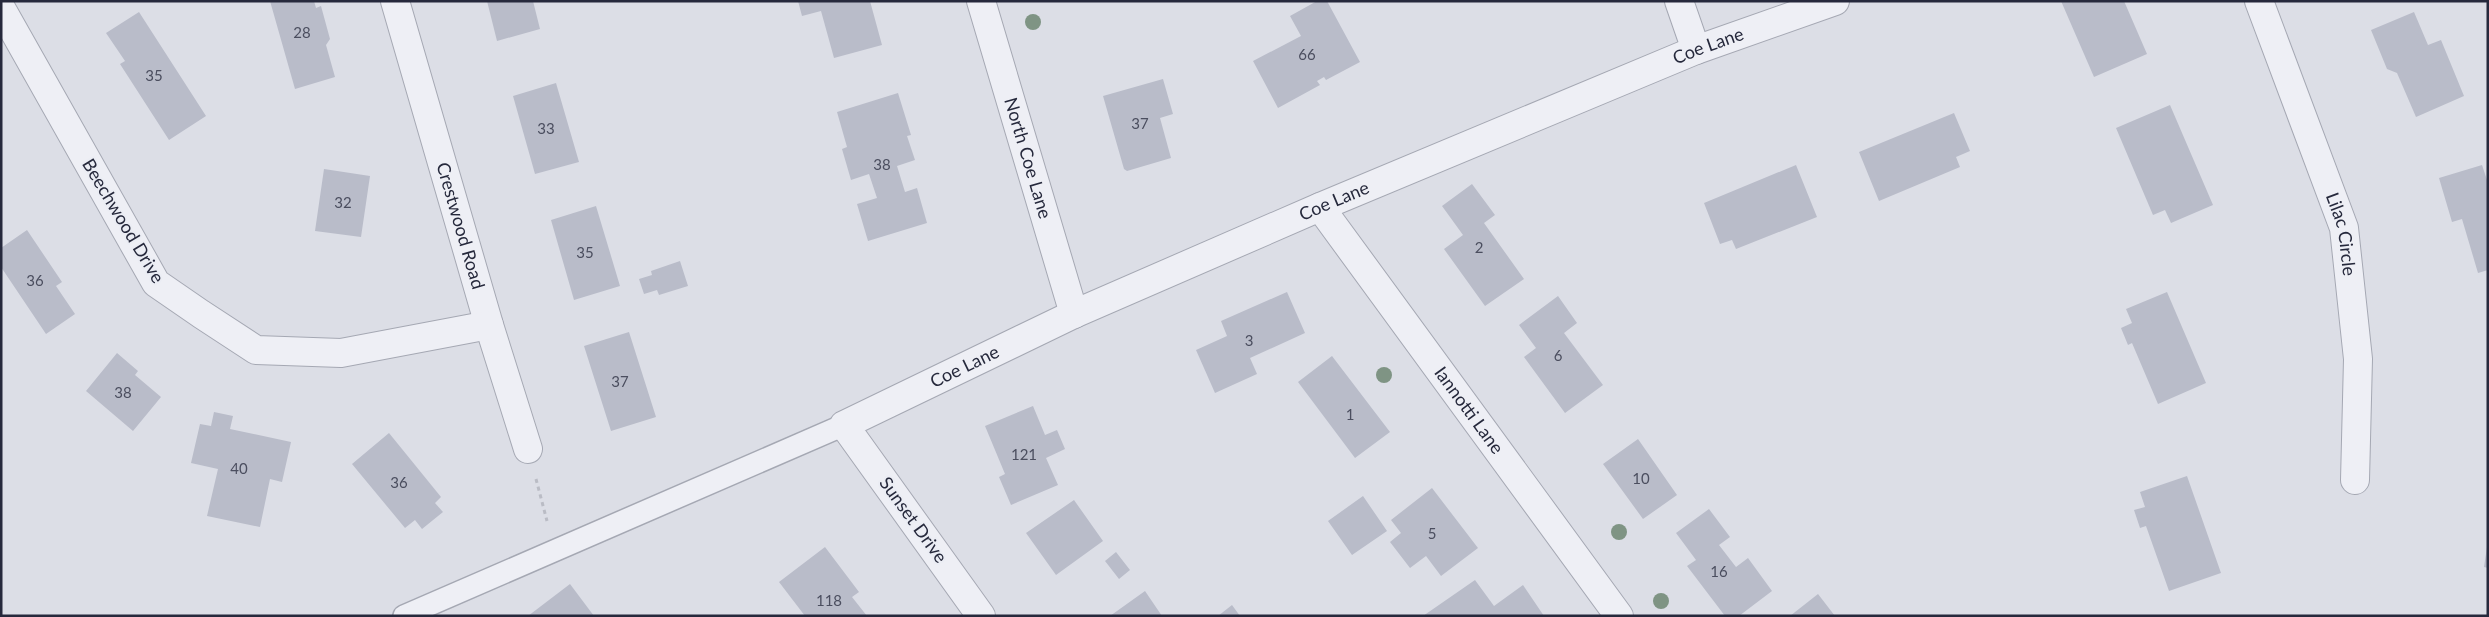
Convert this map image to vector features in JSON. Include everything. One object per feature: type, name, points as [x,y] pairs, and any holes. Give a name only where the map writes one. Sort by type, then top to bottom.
[{"type":"street","name":"Crestwood Road","points":[[395,1],[489,325],[528,449]]},
{"type":"street","name":"North Coe Lane","points":[[981,1],[1074,314]]},
{"type":"street","points":[[1679,1],[1696,50]]},
{"type":"street","name":"Coe Lane","points":[[844,425],[1074,314],[1320,207],[1696,50],[1835,1]]},
{"type":"street","name":"Lilac Circle","points":[[2259,1],[2344,228],[2358,359],[2355,480]]},
{"type":"street","name":"Beechwood Drive","points":[[1,8],[156,283],[256,350],[341,353],[489,325]]},
{"type":"street","name":"Iannotti Lane","points":[[1320,207],[1619,616]]},
{"type":"street","name":"Sunset Drive","points":[[844,425],[981,616]]},
{"type":"lane","points":[[404,616],[844,425]]},
{"type":"path","points":[[528,449],[555,550]]},
{"type":"building","points":[[270,1],[314,1],[316,8],[321,6],[330,39],[326,45],[335,77],[295,89]]},
{"type":"building","points":[[487,1],[533,1],[540,29],[497,41]]},
{"type":"building","points":[[798,1],[870,1],[882,45],[834,58],[821,11],[802,16]]},
{"type":"building","points":[[1317,1],[1327,1],[1360,62],[1326,80],[1324,77],[1317,81],[1320,85],[1278,108],[1253,61],[1301,36],[1290,16]]},
{"type":"building","points":[[2061,1],[2124,1],[2147,54],[2094,77]]},
{"type":"building","points":[[139,12],[206,116],[169,140],[120,64],[125,61],[106,33]]},
{"type":"building","points":[[2414,12],[2428,45],[2441,40],[2464,96],[2416,117],[2397,73],[2387,69],[2371,30]]},
{"type":"building","points":[[1163,79],[1173,114],[1160,118],[1171,158],[1127,171],[1124,169],[1103,96]]},
{"type":"building","points":[[556,83],[579,162],[535,174],[513,96]]},
{"type":"building","points":[[898,93],[911,135],[907,136],[915,160],[897,166],[905,192],[917,188],[927,223],[868,241],[857,204],[877,198],[869,174],[851,180],[842,149],[847,147],[837,112]]},
{"type":"building","points":[[2170,105],[2213,205],[2171,223],[2165,210],[2153,215],[2116,128]]},
{"type":"building","points":[[1954,113],[1970,151],[1956,157],[1960,167],[1879,201],[1859,152]]},
{"type":"building","points":[[1796,165],[1817,217],[1736,249],[1732,240],[1720,244],[1704,203]]},
{"type":"building","points":[[2482,165],[2488,183],[2488,270],[2478,273],[2462,219],[2452,222],[2439,178]]},
{"type":"building","points":[[324,169],[370,176],[361,237],[315,231]]},
{"type":"building","points":[[1472,184],[1495,215],[1484,223],[1524,279],[1485,306],[1444,249],[1463,235],[1442,206]]},
{"type":"building","points":[[596,206],[620,286],[574,300],[551,220]]},
{"type":"building","points":[[27,230],[62,282],[56,286],[75,314],[46,334],[1,267],[1,248]]},
{"type":"building","points":[[680,261],[688,286],[659,295],[657,290],[644,294],[639,279],[652,275],[651,271]]},
{"type":"building","points":[[1287,292],[1305,333],[1250,358],[1257,374],[1215,393],[1196,350],[1227,336],[1221,321]]},
{"type":"building","points":[[2167,292],[2206,383],[2158,404],[2132,343],[2128,345],[2121,328],[2132,323],[2126,309]]},
{"type":"building","points":[[1558,296],[1577,323],[1564,333],[1603,385],[1565,413],[1524,357],[1536,348],[1519,325]]},
{"type":"building","points":[[629,332],[656,417],[611,431],[584,346]]},
{"type":"building","points":[[117,353],[138,371],[135,375],[161,397],[133,431],[86,391]]},
{"type":"building","points":[[1332,356],[1390,432],[1355,458],[1298,382]]},
{"type":"building","points":[[1033,406],[1045,435],[1057,430],[1065,449],[1046,458],[1058,485],[1011,505],[999,477],[1005,474],[985,426]]},
{"type":"building","points":[[214,412],[233,416],[230,429],[291,442],[282,482],[270,479],[260,527],[207,516],[218,469],[191,463],[200,424],[211,426]]},
{"type":"building","points":[[389,433],[441,497],[435,503],[443,512],[422,529],[415,520],[405,528],[352,464]]},
{"type":"building","points":[[1638,439],[1677,495],[1643,519],[1603,464]]},
{"type":"building","points":[[2187,476],[2221,573],[2169,591],[2146,526],[2140,528],[2134,510],[2145,507],[2140,492]]},
{"type":"building","points":[[1432,488],[1478,548],[1441,576],[1426,556],[1410,568],[1390,542],[1401,533],[1391,520]]},
{"type":"building","points":[[1363,496],[1387,531],[1352,555],[1328,521]]},
{"type":"building","points":[[1074,500],[1103,541],[1056,575],[1026,533]]},
{"type":"building","points":[[1709,509],[1730,537],[1719,545],[1736,567],[1748,558],[1772,591],[1739,616],[1725,616],[1687,566],[1696,560],[1676,533]]},
{"type":"building","points":[[825,547],[859,592],[852,597],[867,616],[805,616],[779,582]]},
{"type":"building","points":[[2488,547],[2488,568],[2484,567]]},
{"type":"building","points":[[1116,552],[1130,570],[1119,579],[1105,561]]},
{"type":"building","points":[[1475,580],[1494,606],[1523,585],[1544,616],[1423,616]]},
{"type":"building","points":[[570,584],[594,616],[528,616]]},
{"type":"building","points":[[1145,591],[1162,616],[1110,616]]},
{"type":"building","points":[[1818,594],[1835,616],[1790,616]]},
{"type":"building","points":[[1232,605],[1240,616],[1218,616]]}]
